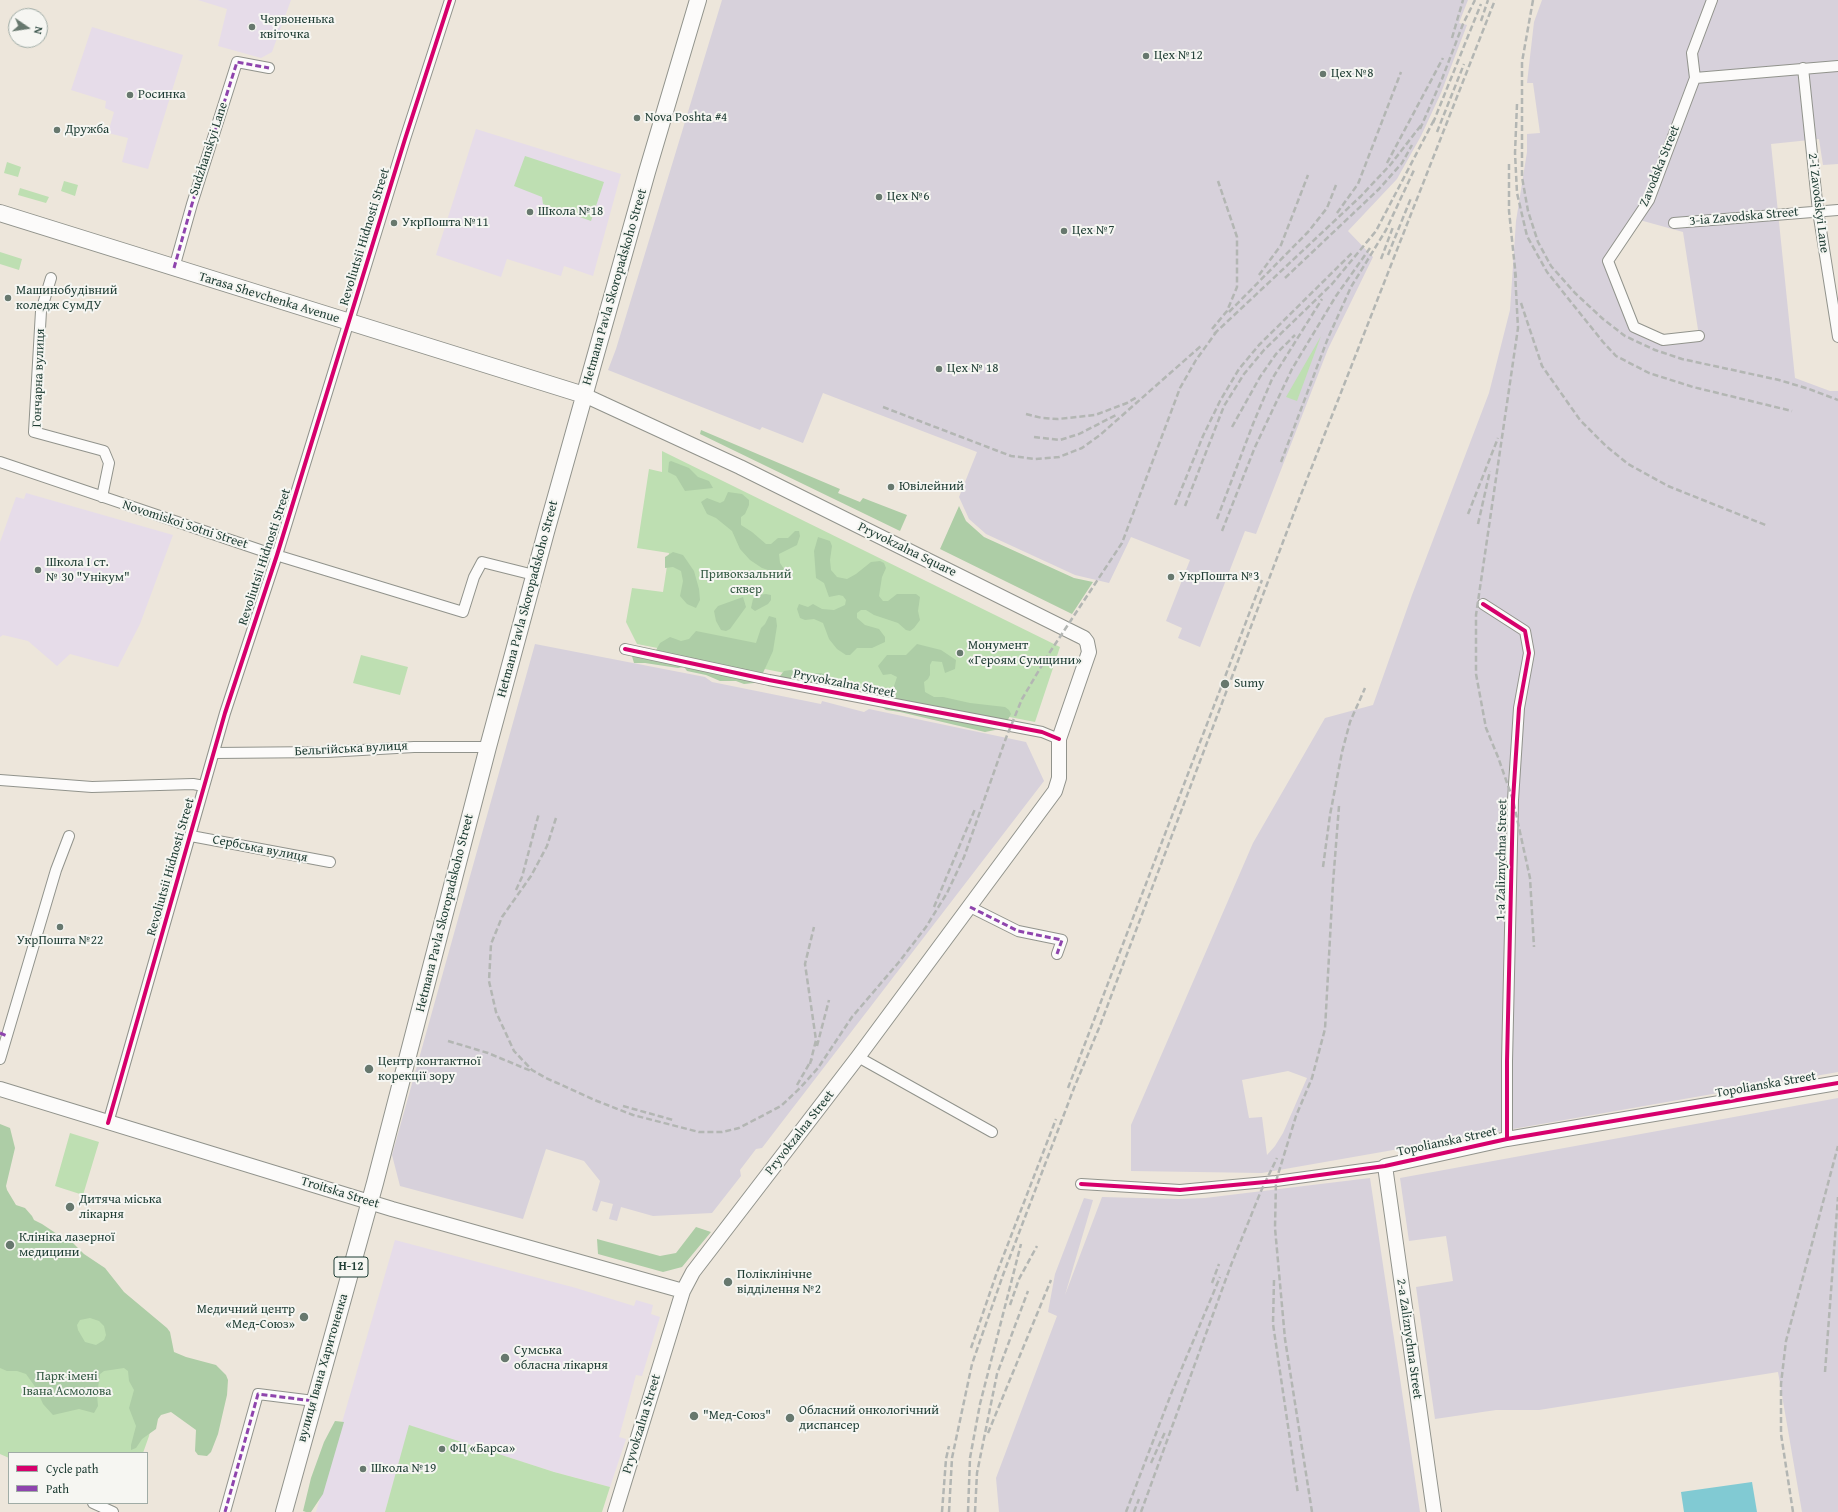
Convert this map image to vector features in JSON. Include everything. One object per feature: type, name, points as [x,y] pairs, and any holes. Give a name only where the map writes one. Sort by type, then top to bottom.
[{"type":"main road","name":"Hetmana Pavla Skoropadskoho Street","points":[[369,1202],[534,575],[584,395],[698,0]]},
{"type":"main road","name":"Tarasa Shevchenka Avenue","points":[[0,214],[584,395]]},
{"type":"main road","name":"Pryvokzalna Square","points":[[584,395],[740,468],[1084,638],[1087,642],[1089,652],[1059,739],[1059,778],[1055,790]]},
{"type":"main road","name":"Pryvokzalna Street","points":[[616,1512],[682,1291],[693,1272],[858,1057],[1055,790]]},
{"type":"main road","name":"Topolianska Street","points":[[1384,1166],[1507,1140],[1838,1083]]},
{"type":"main road","name":"Troitska Street","points":[[0,1089],[369,1202],[682,1291]]},
{"type":"main road","name":"2-a Zaliznychna Street","points":[[1384,1166],[1434,1512]]},
{"type":"main road","name":"вулиця Івана Харитоненка","points":[[284,1512],[369,1202]]},
{"type":"street","name":"Revoliutsii Hidnosti Street","points":[[108,1123],[214,753],[405,139],[450,0]]},
{"type":"street","name":"Zavodska Street","points":[[1699,336],[1663,340],[1634,328],[1608,262],[1649,200],[1695,78],[1692,53],[1712,0]]},
{"type":"street","name":"Sudzhanskyi Lane","points":[[174,268],[192,204],[237,62],[269,68]]},
{"type":"street","points":[[1695,78],[1838,66]]},
{"type":"street","name":"2-i Zavodskyi Lane","points":[[1804,68],[1818,211],[1838,337]]},
{"type":"street","name":"3-ia Zavodska Street","points":[[1674,223],[1838,210]]},
{"type":"street","name":"Гончарна вулиця","points":[[51,278],[41,311],[34,432],[104,451],[109,463],[102,497]]},
{"type":"street","name":"Novomiskoi Sotni Street","points":[[0,462],[276,555],[463,612],[474,577],[482,562],[534,575]]},
{"type":"street","name":"1-a Zaliznychna Street","points":[[1483,604],[1525,631],[1529,653],[1519,708],[1513,800],[1506,1061],[1507,1140]]},
{"type":"street","name":"Pryvokzalna Street","points":[[625,649],[769,680],[1042,732],[1059,739]]},
{"type":"street","name":"Бельгійська вулиця","points":[[214,753],[327,752],[414,747],[488,747]]},
{"type":"street","points":[[0,780],[92,787],[193,784],[204,786]]},
{"type":"street","points":[[0,1059],[3,1035],[56,870],[69,836]]},
{"type":"street","name":"Сербська вулиця","points":[[190,836],[330,862]]},
{"type":"street","points":[[970,907],[1018,932],[1062,940],[1057,954]]},
{"type":"street","points":[[858,1057],[992,1132]]},
{"type":"street","name":"Topolianska Street","points":[[1081,1184],[1180,1190],[1276,1181],[1384,1166]]},
{"type":"street","points":[[225,1512],[258,1394],[314,1401]]},
{"type":"street","points":[[95,1504],[113,1512]]},
{"type":"shaded area","name":"Червоненька квіточка","points":[[198,0],[291,0],[272,52],[261,58],[218,46],[227,9]]},
{"type":"shaded area","points":[[722,0],[1468,0],[1459,23],[1467,25],[1441,93],[1421,136],[1397,179],[1348,231],[1373,257],[1328,349],[1256,534],[1245,531],[1200,647],[1178,638],[1182,628],[1166,621],[1190,560],[1131,537],[1109,583],[1075,575],[986,534],[969,519],[959,497],[977,452],[823,393],[803,443],[762,427],[760,430],[608,370],[616,349]]},
{"type":"shaded area","points":[[1542,0],[1838,0],[1838,164],[1823,165],[1819,139],[1771,144],[1795,378],[1830,391],[1838,391],[1838,1072],[1262,1173],[1131,1171],[1131,1125],[1253,843],[1325,718],[1373,705],[1412,595],[1489,393],[1510,310],[1516,221],[1527,152],[1527,134],[1540,133],[1533,83],[1527,83],[1534,22]],"holes":[[[1636,219],[1683,232],[1699,336],[1663,340],[1634,327],[1608,262]],[[1288,1071],[1307,1078],[1283,1133],[1267,1155],[1262,1117],[1249,1118],[1242,1080]]]},
{"type":"shaded area","name":"Росинка","points":[[92,27],[183,55],[148,169],[122,162],[128,138],[108,133],[114,112],[105,108],[106,101],[71,90]]},
{"type":"shaded area","name":"Школа №18","points":[[476,129],[621,174],[593,276],[564,266],[561,276],[507,259],[501,277],[436,255]]},
{"type":"shaded area","points":[[26,493],[173,535],[140,624],[118,667],[70,654],[57,666],[28,641],[3,635],[0,637],[0,542],[16,497],[24,499]]},
{"type":"shaded area","points":[[535,644],[705,677],[712,682],[821,704],[822,701],[864,712],[869,709],[1026,742],[1044,781],[762,1148],[756,1149],[740,1170],[741,1176],[712,1213],[653,1216],[621,1207],[617,1221],[609,1219],[613,1204],[601,1201],[597,1212],[592,1210],[600,1181],[584,1161],[546,1149],[523,1219],[400,1186],[392,1155]]},
{"type":"shaded area","points":[[1838,1098],[1838,1512],[1802,1512],[1778,1372],[1539,1410],[1496,1410],[1435,1419],[1416,1287],[1453,1281],[1446,1236],[1409,1241],[1400,1178]]},
{"type":"shaded area","points":[[1370,1178],[1420,1512],[999,1512],[996,1478],[1057,1316],[1048,1312],[1055,1274],[1084,1198],[1093,1200],[1065,1295],[1102,1197],[1178,1199],[1205,1198]]},
{"type":"shaded area","name":"Сумська обласна лікарня","points":[[395,1240],[576,1288],[634,1306],[636,1300],[653,1305],[651,1314],[660,1317],[642,1376],[636,1375],[619,1437],[626,1439],[610,1487],[554,1472],[410,1426],[385,1512],[316,1512]]},
{"type":"green space","points":[[525,156],[604,182],[591,221],[543,204],[542,197],[514,186]]},
{"type":"green space","points":[[7,162],[21,167],[18,177],[4,173]]},
{"type":"green space","points":[[64,181],[78,185],[75,196],[61,191]]},
{"type":"green space","points":[[20,188],[49,197],[46,203],[18,195]]},
{"type":"green space","points":[[0,252],[22,259],[19,270],[0,264]]},
{"type":"green space","points":[[1321,336],[1297,401],[1286,397]]},
{"type":"green space","points":[[701,430],[840,489],[838,493],[860,502],[863,498],[907,515],[900,531],[700,434]]},
{"type":"green space","name":"Привокзальний сквер","points":[[662,451],[1060,647],[1035,722],[637,644],[626,622],[632,588],[663,592],[669,553],[637,548],[649,469],[662,472]]},
{"type":"green space","points":[[671,461],[689,468],[698,477],[709,481],[713,488],[685,491],[676,476],[668,472],[669,462]]},
{"type":"green space","points":[[728,492],[742,494],[749,500],[749,505],[745,514],[741,517],[741,525],[766,544],[771,544],[778,538],[788,538],[795,531],[799,531],[800,536],[797,545],[779,554],[780,563],[788,575],[784,579],[774,579],[771,576],[771,571],[762,568],[750,560],[740,549],[732,531],[716,518],[707,514],[701,502],[707,498],[720,503],[724,501]]},
{"type":"green space","points":[[959,506],[966,521],[984,537],[1074,578],[1093,582],[1072,614],[940,549]]},
{"type":"green space","points":[[818,537],[830,541],[832,546],[830,560],[831,570],[837,577],[847,579],[871,562],[880,561],[884,563],[886,568],[882,577],[879,596],[883,601],[888,601],[897,594],[916,594],[920,597],[918,611],[920,620],[914,628],[910,631],[906,630],[898,623],[874,615],[866,610],[861,610],[857,613],[857,618],[865,625],[879,629],[885,637],[885,642],[872,648],[857,648],[850,655],[846,655],[837,649],[829,639],[823,623],[814,619],[805,620],[800,618],[797,609],[799,604],[808,607],[813,604],[822,609],[834,610],[845,605],[846,600],[843,596],[839,595],[829,597],[824,583],[816,578],[814,551]]},
{"type":"green space","points":[[673,552],[683,555],[694,571],[699,589],[700,600],[696,608],[687,604],[680,596],[683,581],[681,571],[673,567],[665,568],[665,557]]},
{"type":"green space","points":[[757,595],[771,595],[771,600],[768,604],[755,611],[751,608],[753,599]]},
{"type":"green space","points":[[743,597],[746,607],[730,629],[726,631],[721,630],[716,621],[714,611],[718,606]]},
{"type":"green space","points":[[769,616],[776,618],[777,626],[773,651],[763,673],[758,681],[754,683],[744,684],[736,681],[720,681],[706,675],[687,671],[684,667],[678,668],[645,663],[634,663],[631,653],[655,652],[660,643],[670,637],[681,641],[689,639],[696,631],[756,643],[761,628]]},
{"type":"green space","points":[[917,644],[941,650],[956,660],[955,669],[945,673],[942,662],[932,661],[930,665],[930,675],[924,682],[925,692],[934,697],[943,697],[970,703],[1005,707],[1011,714],[1004,727],[985,732],[886,710],[879,705],[879,700],[893,689],[897,677],[891,674],[883,675],[878,666],[887,655],[906,655]]},
{"type":"green space","points":[[361,655],[408,667],[400,695],[353,683]]},
{"type":"green space","points":[[798,669],[807,674],[821,673],[826,675],[832,683],[829,689],[810,686],[803,679],[783,680],[780,676],[784,671]]},
{"type":"green space","points":[[0,1124],[10,1128],[15,1148],[6,1186],[16,1205],[25,1208],[34,1220],[73,1243],[84,1254],[105,1268],[124,1292],[167,1328],[170,1332],[174,1352],[186,1357],[216,1365],[226,1375],[228,1380],[227,1395],[218,1434],[211,1452],[207,1456],[198,1455],[195,1451],[196,1430],[171,1412],[161,1415],[158,1419],[156,1429],[142,1439],[136,1448],[131,1450],[136,1426],[129,1408],[134,1390],[129,1381],[128,1371],[124,1368],[104,1371],[100,1374],[97,1395],[98,1406],[94,1413],[79,1409],[53,1415],[43,1404],[36,1388],[26,1374],[17,1371],[7,1371],[0,1368]],"holes":[[[90,1318],[99,1321],[104,1326],[106,1335],[104,1340],[96,1345],[85,1342],[78,1330],[77,1325],[80,1320]]]},
{"type":"green space","points":[[70,1133],[99,1142],[83,1195],[55,1186]]},
{"type":"green space","name":"Парк імені Івана Асмолова","points":[[0,1206],[101,1313],[157,1395],[149,1436],[143,1452],[8,1452],[8,1458],[0,1454]]},
{"type":"green space","points":[[696,1227],[711,1232],[682,1267],[663,1272],[598,1254],[597,1239],[660,1256],[676,1253]]},
{"type":"green space","points":[[335,1421],[344,1422],[323,1494],[311,1512],[303,1511],[311,1478],[324,1442]]},
{"type":"green space","name":"ФЦ «Барса»","points":[[409,1425],[554,1472],[610,1487],[602,1512],[385,1512]]},
{"type":"water","points":[[1752,1482],[1757,1512],[1684,1512],[1681,1492]]},
{"type":"railway","points":[[1452,38],[1463,0]]},
{"type":"railway","points":[[1420,129],[1442,79],[1463,24],[1475,0]]},
{"type":"railway","points":[[1481,21],[1488,0]]},
{"type":"railway","points":[[949,1512],[952,1458],[972,1364],[1003,1275],[1074,1088],[1099,1028],[1300,497],[1495,0]]},
{"type":"railway","points":[[1533,0],[1522,62],[1522,177],[1528,211],[1538,242],[1551,266],[1575,293],[1603,319],[1625,336],[1655,350],[1682,359],[1779,380],[1838,400]]},
{"type":"railway","points":[[1433,123],[1481,4]]},
{"type":"railway","points":[[1387,163],[1443,58]]},
{"type":"railway","points":[[1437,132],[1464,64]]},
{"type":"railway","points":[[1337,213],[1358,184],[1401,72]]},
{"type":"railway","points":[[1517,104],[1515,153],[1517,193],[1527,236],[1547,272],[1603,342],[1616,356],[1649,373],[1693,387],[1792,411]]},
{"type":"railway","points":[[1185,506],[1224,406],[1244,374],[1264,350],[1332,284],[1376,231],[1435,118]]},
{"type":"railway","points":[[1214,334],[1361,196],[1391,164],[1422,124]]},
{"type":"railway","points":[[1285,278],[1379,189],[1402,163],[1412,145]]},
{"type":"railway","points":[[1509,164],[1509,211],[1516,278]]},
{"type":"railway","points":[[1281,462],[1328,338],[1351,287],[1386,230],[1415,168]]},
{"type":"railway","points":[[1259,275],[1281,245],[1308,175]]},
{"type":"railway","points":[[1212,329],[1227,311],[1237,287],[1237,237],[1218,181]]},
{"type":"railway","points":[[1229,312],[1308,232],[1327,208],[1336,185]]},
{"type":"railway","points":[[1388,255],[1411,198]]},
{"type":"railway","points":[[1381,259],[1393,227]]},
{"type":"railway","points":[[1222,531],[1255,447],[1292,369],[1336,296],[1370,248]]},
{"type":"railway","points":[[1175,505],[1203,436],[1220,401],[1239,369],[1259,345],[1352,253]]},
{"type":"railway","points":[[1515,272],[1518,328],[1476,615],[1476,674],[1486,728],[1513,800],[1530,878],[1534,947]]},
{"type":"railway","points":[[1217,519],[1253,424],[1272,379],[1322,299]]},
{"type":"railway","points":[[1521,303],[1542,366],[1580,420],[1606,446],[1628,464],[1668,486],[1768,526]]},
{"type":"railway","points":[[556,818],[547,846],[531,876],[502,917],[491,944],[489,981],[496,1012],[514,1051],[532,1070],[597,1101],[633,1115],[699,1132],[722,1132],[739,1128],[781,1106],[818,1068],[852,1017],[899,962],[926,927],[947,893],[964,857],[1006,738],[1022,699],[1048,655],[1122,543],[1180,388],[1196,360],[1217,331]]},
{"type":"railway","points":[[1232,427],[1260,377],[1276,354],[1295,335]]},
{"type":"railway","points":[[883,407],[1011,456],[1035,459],[1059,457],[1082,448],[1100,435],[1202,345]]},
{"type":"railway","points":[[1026,414],[1042,418],[1058,419],[1095,415],[1127,403],[1137,397]]},
{"type":"railway","points":[[1034,437],[1060,440],[1079,434],[1118,414]]},
{"type":"railway","points":[[1468,514],[1498,438]]},
{"type":"railway","points":[[1478,524],[1490,471]]},
{"type":"railway","points":[[1068,1088],[1262,580]]},
{"type":"railway","points":[[1323,867],[1330,815],[1342,752],[1350,722],[1365,688]]},
{"type":"railway","points":[[1312,1512],[1285,1339],[1275,1228],[1276,1181],[1296,1116],[1312,1078],[1325,1029],[1339,806]]},
{"type":"railway","points":[[934,907],[975,809]]},
{"type":"railway","points":[[516,890],[522,877],[539,813]]},
{"type":"railway","points":[[810,1064],[816,1040],[805,964],[814,927]]},
{"type":"railway","points":[[817,1046],[829,1000]]},
{"type":"railway","points":[[448,1041],[488,1053],[531,1071]]},
{"type":"railway","points":[[797,1085],[812,1059]]},
{"type":"railway","points":[[623,1106],[673,1120]]},
{"type":"railway","points":[[971,1348],[996,1275],[1056,1119]]},
{"type":"railway","points":[[1793,1512],[1781,1434],[1781,1384],[1786,1341],[1838,1146]]},
{"type":"railway","points":[[1141,1512],[1231,1265],[1261,1191],[1277,1158]]},
{"type":"railway","points":[[1825,1372],[1838,1197]]},
{"type":"railway","points":[[968,1512],[970,1458],[980,1404],[1021,1244]]},
{"type":"railway","points":[[1010,1305],[1019,1279],[1037,1246]]},
{"type":"railway","points":[[1212,1283],[1219,1264]]},
{"type":"railway","points":[[1126,1512],[1171,1394],[1220,1277]]},
{"type":"railway","points":[[988,1433],[1051,1280]]},
{"type":"railway","points":[[1274,1280],[1273,1324],[1298,1494]]},
{"type":"railway","points":[[975,1512],[977,1473],[997,1374],[1028,1291]]},
{"type":"railway","points":[[1151,1463],[1165,1432]]},
{"type":"railway","points":[[942,1512],[946,1459],[949,1446]]},
{"type":"railway","points":[[1134,1512],[1139,1499]]},
{"type":"marked path","points":[[174,268],[192,204],[237,62],[269,68]]},
{"type":"marked path","points":[[970,907],[1018,931],[1062,940],[1057,954]]},
{"type":"marked path","points":[[0,1033],[7,1036]]},
{"type":"marked path","points":[[225,1512],[258,1394],[314,1401]]},
{"type":"cycle path","points":[[108,1123],[225,713],[277,555],[405,139],[450,0]]},
{"type":"cycle path","points":[[1483,604],[1525,631],[1529,653],[1519,708],[1513,800],[1507,1061],[1507,1139]]},
{"type":"cycle path","points":[[625,649],[769,680],[1042,732],[1059,739]]},
{"type":"cycle path","points":[[1081,1184],[1180,1190],[1276,1181],[1385,1166],[1507,1139],[1838,1083]]},
{"type":"place","name":"Червоненька квіточка","points":[[252,27]]},
{"type":"place","name":"Цех №12","points":[[1146,56]]},
{"type":"place","name":"Цех №8","points":[[1323,74]]},
{"type":"place","name":"Росинка","points":[[130,95]]},
{"type":"place","name":"Nova Poshta #4","points":[[637,118]]},
{"type":"place","name":"Дружба","points":[[57,130]]},
{"type":"place","name":"Цех №6","points":[[879,197]]},
{"type":"place","name":"Школа №18","points":[[530,212]]},
{"type":"place","name":"УкрПошта №11","points":[[394,223]]},
{"type":"place","name":"Цех №7","points":[[1064,231]]},
{"type":"place","name":"Машинобудівний коледж СумДУ","points":[[8,298]]},
{"type":"place","name":"Цех № 18","points":[[939,369]]},
{"type":"place","name":"Ювілейний","points":[[891,487]]},
{"type":"place","name":"Школа І ст. № 30 \"Унікум\"","points":[[38,570]]},
{"type":"place","name":"УкрПошта №3","points":[[1171,577]]},
{"type":"place","name":"Монумент «Героям Сумщини»","points":[[960,653]]},
{"type":"place","name":"Sumy","points":[[1225,684]]},
{"type":"place","name":"УкрПошта №22","points":[[60,927]]},
{"type":"place","name":"Центр контактної корекції зору","points":[[369,1069]]},
{"type":"place","name":"Дитяча міська лікарня","points":[[70,1207]]},
{"type":"place","name":"Клініка лазерної медицини","points":[[10,1245]]},
{"type":"place","name":"Поліклінічне відділення №2","points":[[728,1282]]},
{"type":"place","name":"Медичний центр «Мед-Союз»","points":[[304,1317]]},
{"type":"place","name":"Сумська обласна лікарня","points":[[505,1358]]},
{"type":"place","name":"\"Мед-Союз\"","points":[[694,1416]]},
{"type":"place","name":"Обласний онкологічний диспансер","points":[[790,1418]]},
{"type":"place","name":"ФЦ «Барса»","points":[[442,1449]]},
{"type":"place","name":"Школа №19","points":[[363,1469]]}]
